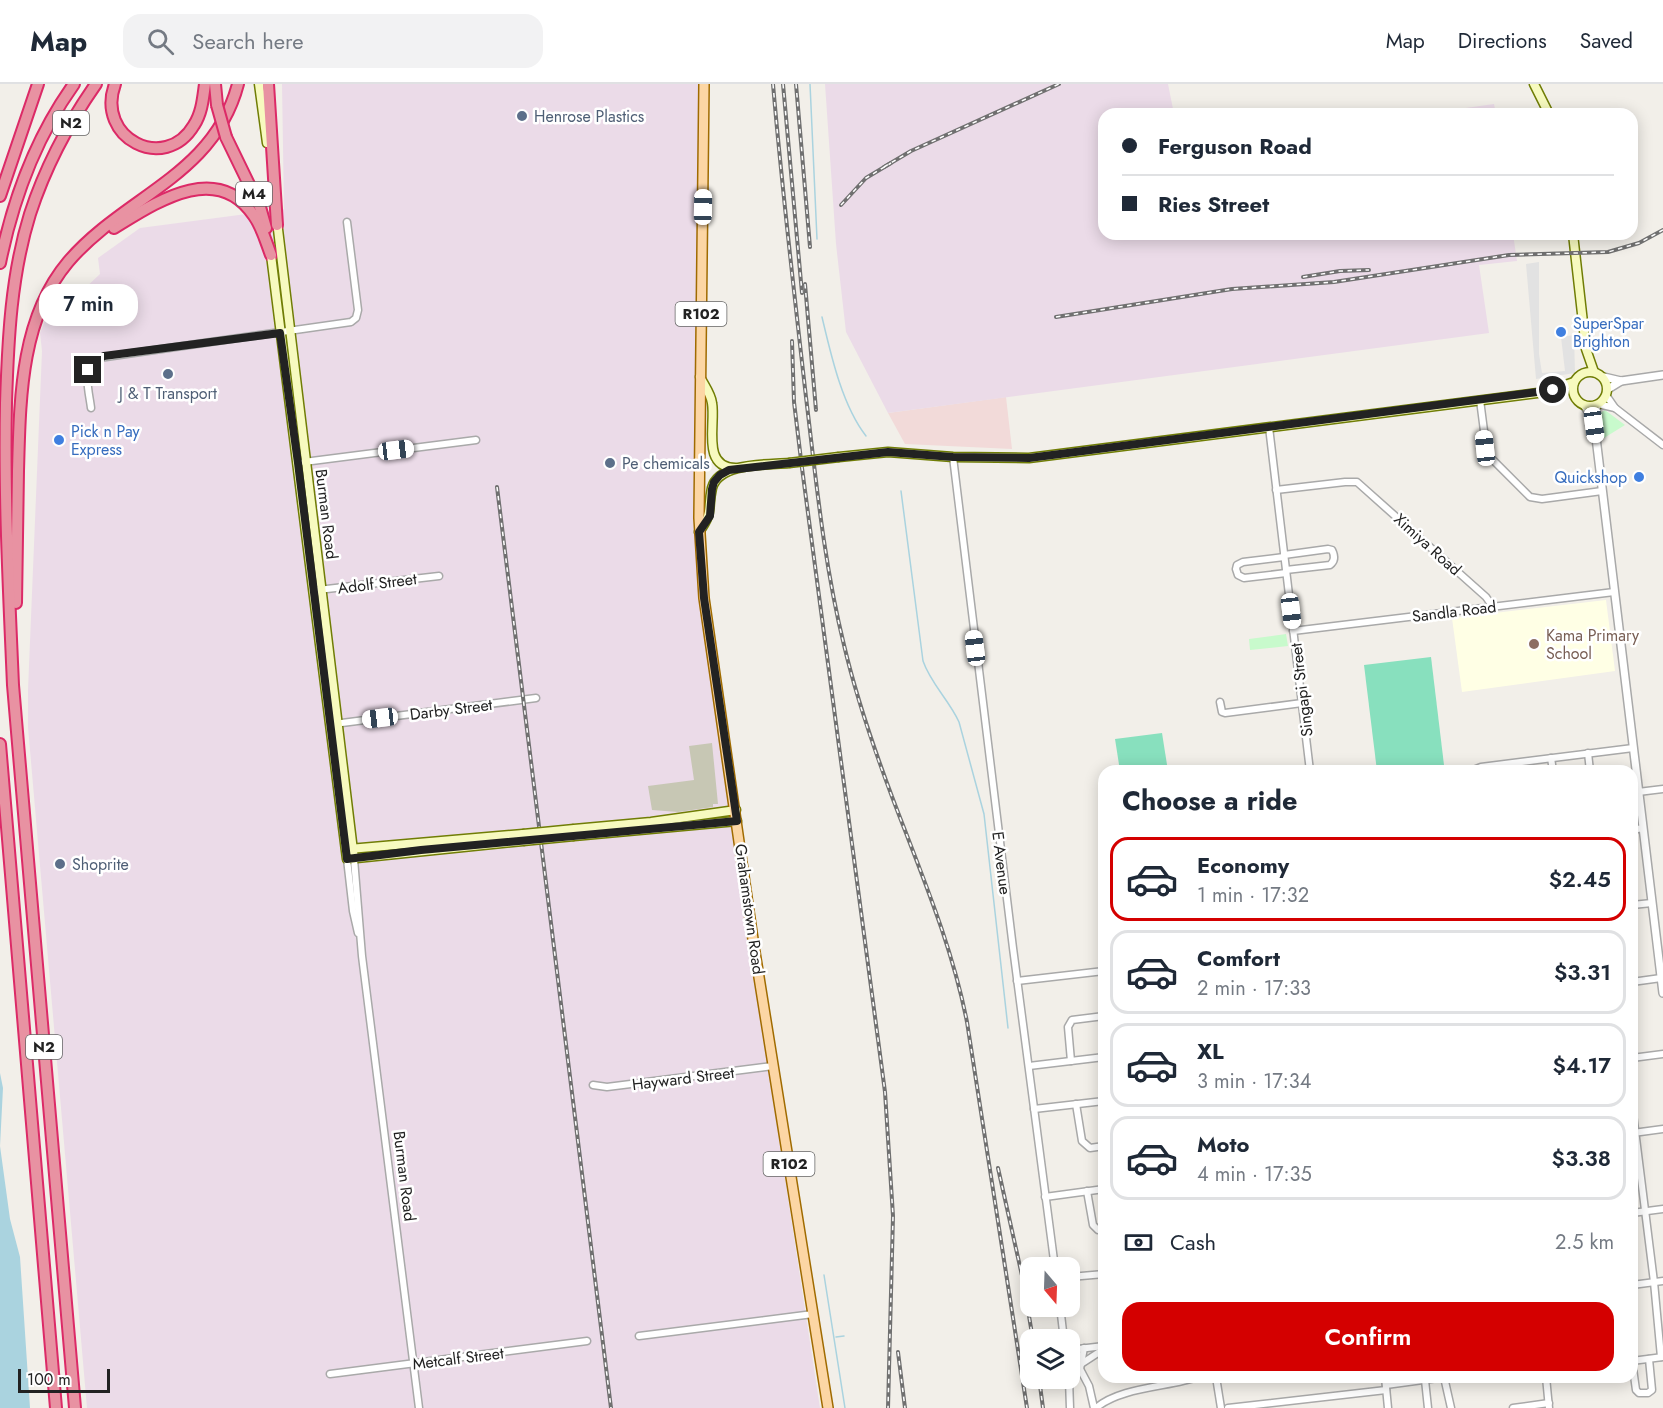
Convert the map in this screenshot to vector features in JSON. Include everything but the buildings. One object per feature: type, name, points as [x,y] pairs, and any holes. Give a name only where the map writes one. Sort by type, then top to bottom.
[{"type":"highway","points":[[0,196],[38,84]]},
{"type":"highway","points":[[62,102],[68,84]]},
{"type":"highway","name":"N2","points":[[0,263],[15,204],[26,173],[48,126],[74,84]]},
{"type":"highway","name":"N2","points":[[75,1408],[14,686],[5,443],[11,310],[23,240],[30,213],[50,163],[78,111],[96,84]]},
{"type":"highway","points":[[115,84],[111,102],[116,122],[126,137],[152,148],[170,145],[186,136],[198,116],[205,84]]},
{"type":"highway","name":"Burman Road","points":[[215,84],[217,105],[226,137],[260,207],[271,255]]},
{"type":"highway","points":[[14,686],[20,422],[30,340],[48,294],[68,263],[112,222],[174,177],[201,153],[224,120],[238,84]]},
{"type":"highway","points":[[268,84],[277,225]]},
{"type":"highway","points":[[68,263],[109,231],[142,211],[169,196],[198,189],[223,192],[248,208],[256,219],[271,255]]},
{"type":"highway","name":"N2","points":[[0,744],[56,1408]]},
{"type":"main road","name":"Burman Road","points":[[259,84],[350,854]]},
{"type":"main road","name":"Grahamstown Road","points":[[704,84],[699,532],[706,608],[773,1066],[828,1408]]},
{"type":"main road","points":[[1534,84],[1547,108]]},
{"type":"main road","points":[[1574,240],[1586,350],[1594,372]]},
{"type":"main road","name":"Burman Road","points":[[271,255],[280,333],[302,462]]},
{"type":"main road","points":[[1574,396],[1576,380],[1582,369],[1586,350]]},
{"type":"main road","points":[[699,532],[710,516],[714,482],[724,472],[735,468],[888,452],[953,457],[1029,458],[1553,390],[1576,380],[1586,372],[1594,372],[1604,377],[1607,392],[1597,404],[1584,405],[1574,396],[1553,390]]},
{"type":"main road","points":[[700,377],[713,405],[714,454],[725,466],[735,468]]},
{"type":"main road","points":[[574,832],[736,810]]},
{"type":"main road","points":[[350,854],[574,832],[737,821]]},
{"type":"street","points":[[91,408],[87,374],[92,363],[99,358],[346,325],[354,320],[358,309],[347,222]]},
{"type":"street","points":[[1604,377],[1621,381],[1663,375]]},
{"type":"street","points":[[1615,408],[1607,392],[1621,381]]},
{"type":"street","points":[[1480,400],[1487,454],[1530,497],[1542,499],[1602,491]]},
{"type":"street","points":[[1635,765],[1593,421],[1597,404],[1615,408],[1663,445]]},
{"type":"street","points":[[1584,405],[1593,421]]},
{"type":"street","name":"Singapi Street","points":[[1269,427],[1309,765]]},
{"type":"street","points":[[302,462],[476,440]]},
{"type":"street","name":"E Avenue","points":[[953,457],[1017,981],[1054,1257]]},
{"type":"street","name":"Ximiya Road","points":[[1276,490],[1355,481],[1486,597],[1493,607]]},
{"type":"street","points":[[1328,549],[1332,550],[1334,561],[1330,565],[1244,578],[1236,572],[1238,565],[1243,562],[1284,556],[1328,549]]},
{"type":"street","name":"Adolf Street","points":[[317,590],[439,576]]},
{"type":"street","name":"Sandla Road","points":[[1293,631],[1614,592]]},
{"type":"street","name":"Darby Street","points":[[334,724],[536,698]]},
{"type":"street","points":[[1220,702],[1222,712],[1225,713],[1302,703]]},
{"type":"street","points":[[1499,765],[1633,748]]},
{"type":"street","points":[[1588,753],[1589,765]]},
{"type":"street","points":[[1551,758],[1552,765]]},
{"type":"street","points":[[1663,789],[1638,792],[1663,993]]},
{"type":"street","points":[[1638,829],[1643,828]]},
{"type":"street","name":"Burman Road","points":[[350,854],[353,911],[362,948],[419,1408]]},
{"type":"street","points":[[1638,904],[1652,903]]},
{"type":"street","points":[[1017,981],[1098,972]]},
{"type":"street","points":[[1638,981],[1661,978]]},
{"type":"street","points":[[1071,1061],[1069,1023],[1072,1020],[1098,1017]]},
{"type":"street","points":[[1638,1057],[1663,1054]]},
{"type":"street","points":[[1029,1066],[1098,1058]]},
{"type":"street","name":"Hayward Street","points":[[593,1084],[607,1087],[773,1066]]},
{"type":"street","points":[[1034,1110],[1098,1102]]},
{"type":"street","points":[[1076,1104],[1082,1142],[1090,1148],[1098,1147]]},
{"type":"street","points":[[1638,1132],[1663,1129]]},
{"type":"street","points":[[1638,1161],[1662,1357],[1638,1360]]},
{"type":"street","points":[[1046,1197],[1098,1190]]},
{"type":"street","points":[[1087,1191],[1093,1225],[1098,1230]]},
{"type":"street","points":[[1638,1212],[1663,1209]]},
{"type":"street","points":[[1080,1276],[1098,1275]]},
{"type":"street","points":[[1638,1284],[1663,1281]]},
{"type":"street","points":[[639,1336],[813,1314]]},
{"type":"street","name":"Metcalf Street","points":[[330,1374],[587,1341]]},
{"type":"street","points":[[1080,1349],[1098,1347]]},
{"type":"street","points":[[1084,1348],[1080,1367],[1089,1386],[1095,1408],[1106,1401],[1143,1388],[1168,1383]]},
{"type":"street","points":[[1080,1367],[1098,1352]]},
{"type":"street","points":[[1635,1383],[1639,1393],[1650,1392],[1652,1388],[1649,1359]]},
{"type":"street","points":[[1217,1383],[1221,1408]]},
{"type":"street","points":[[1386,1383],[1388,1408]]},
{"type":"street","points":[[1228,1408],[1410,1383]]},
{"type":"street","points":[[1425,1383],[1428,1408]]},
{"type":"street","points":[[1445,1383],[1451,1408]]},
{"type":"street","points":[[1513,1408],[1549,1406],[1546,1383]]},
{"type":"street","points":[[1069,1389],[1070,1408]]},
{"type":"shaded area","points":[[282,84],[699,84],[695,547],[732,830],[820,1408],[87,1408],[28,727],[42,351],[40,333],[52,303],[82,291],[100,274],[98,258],[140,228],[284,209]]},
{"type":"shaded area","points":[[825,84],[1168,84],[1173,108],[1098,108],[1098,240],[1514,240],[1517,261],[1479,265],[1489,333],[888,413],[846,332],[836,244]]},
{"type":"shaded area","points":[[1494,104],[1495,108],[1466,108]]},
{"type":"shaded area","points":[[1539,262],[1539,354],[1542,373],[1565,371],[1561,337],[1574,335],[1575,373],[1536,379],[1526,264]]},
{"type":"shaded area","points":[[1006,397],[1012,449],[905,444],[888,413]]},
{"type":"shaded area","name":"Kama Primary School","points":[[1606,600],[1615,671],[1462,692],[1452,618]]},
{"type":"shaded area","points":[[712,743],[718,804],[713,804],[713,807],[678,812],[652,810],[648,786],[694,780],[689,746]]},
{"type":"green space","points":[[1605,410],[1625,425],[1604,438],[1600,413]]},
{"type":"green space","points":[[1286,634],[1288,646],[1250,650],[1249,639]]},
{"type":"green space","points":[[1431,657],[1444,765],[1376,765],[1364,665]]},
{"type":"green space","points":[[1162,733],[1167,765],[1119,765],[1115,739]]},
{"type":"water","points":[[0,1073],[3,1088],[0,1146]]},
{"type":"water","points":[[0,1146],[10,1219],[20,1257],[30,1408],[0,1408]]},
{"type":"waterway","points":[[810,84],[817,239]]},
{"type":"waterway","points":[[822,317],[844,395],[850,410],[866,436]]},
{"type":"waterway","points":[[901,491],[923,661],[959,722],[984,814],[1008,1028]]},
{"type":"waterway","points":[[824,1275],[845,1408]]},
{"type":"waterway","points":[[836,1337],[844,1336]]},
{"type":"railway","points":[[773,84],[806,397],[831,584],[844,645],[864,717],[941,926],[962,997],[1027,1408]]},
{"type":"railway","points":[[783,84],[802,293]]},
{"type":"railway","points":[[796,84],[810,247]]},
{"type":"railway","points":[[884,167],[911,151],[1059,84]]},
{"type":"railway","points":[[841,205],[866,178],[891,163]]},
{"type":"railway","points":[[1056,317],[1232,289],[1334,282],[1509,255],[1608,252],[1639,243],[1663,230]]},
{"type":"railway","points":[[1303,277],[1340,271],[1369,270]]},
{"type":"railway","points":[[805,284],[816,410]]},
{"type":"railway","points":[[792,341],[794,402],[802,468],[885,1092],[893,1216],[888,1408]]},
{"type":"railway","points":[[497,487],[611,1408]]},
{"type":"railway","points":[[998,1168],[1023,1280],[1031,1329]]},
{"type":"railway","points":[[898,1352],[905,1408]]},
{"type":"railway","points":[[1040,1389],[1043,1408]]},
{"type":"place","name":"Henrose Plastics","points":[[522,116]]},
{"type":"place","name":"SuperSpar Brighton","points":[[1561,332]]},
{"type":"place","name":"J & T Transport","points":[[168,374]]},
{"type":"place","name":"Pick n Pay Express","points":[[59,440]]},
{"type":"place","name":"Pe chemicals","points":[[610,463]]},
{"type":"place","name":"Quickshop","points":[[1639,477]]},
{"type":"place","name":"Kama Primary School","points":[[1534,644]]},
{"type":"place","name":"Shoprite","points":[[60,864]]},
{"type":"route","points":[[88,370],[92,363],[104,356],[280,333],[347,859],[737,821],[704,598],[699,532],[710,516],[714,482],[729,470],[888,452],[953,457],[1029,458],[1553,390]]}]
